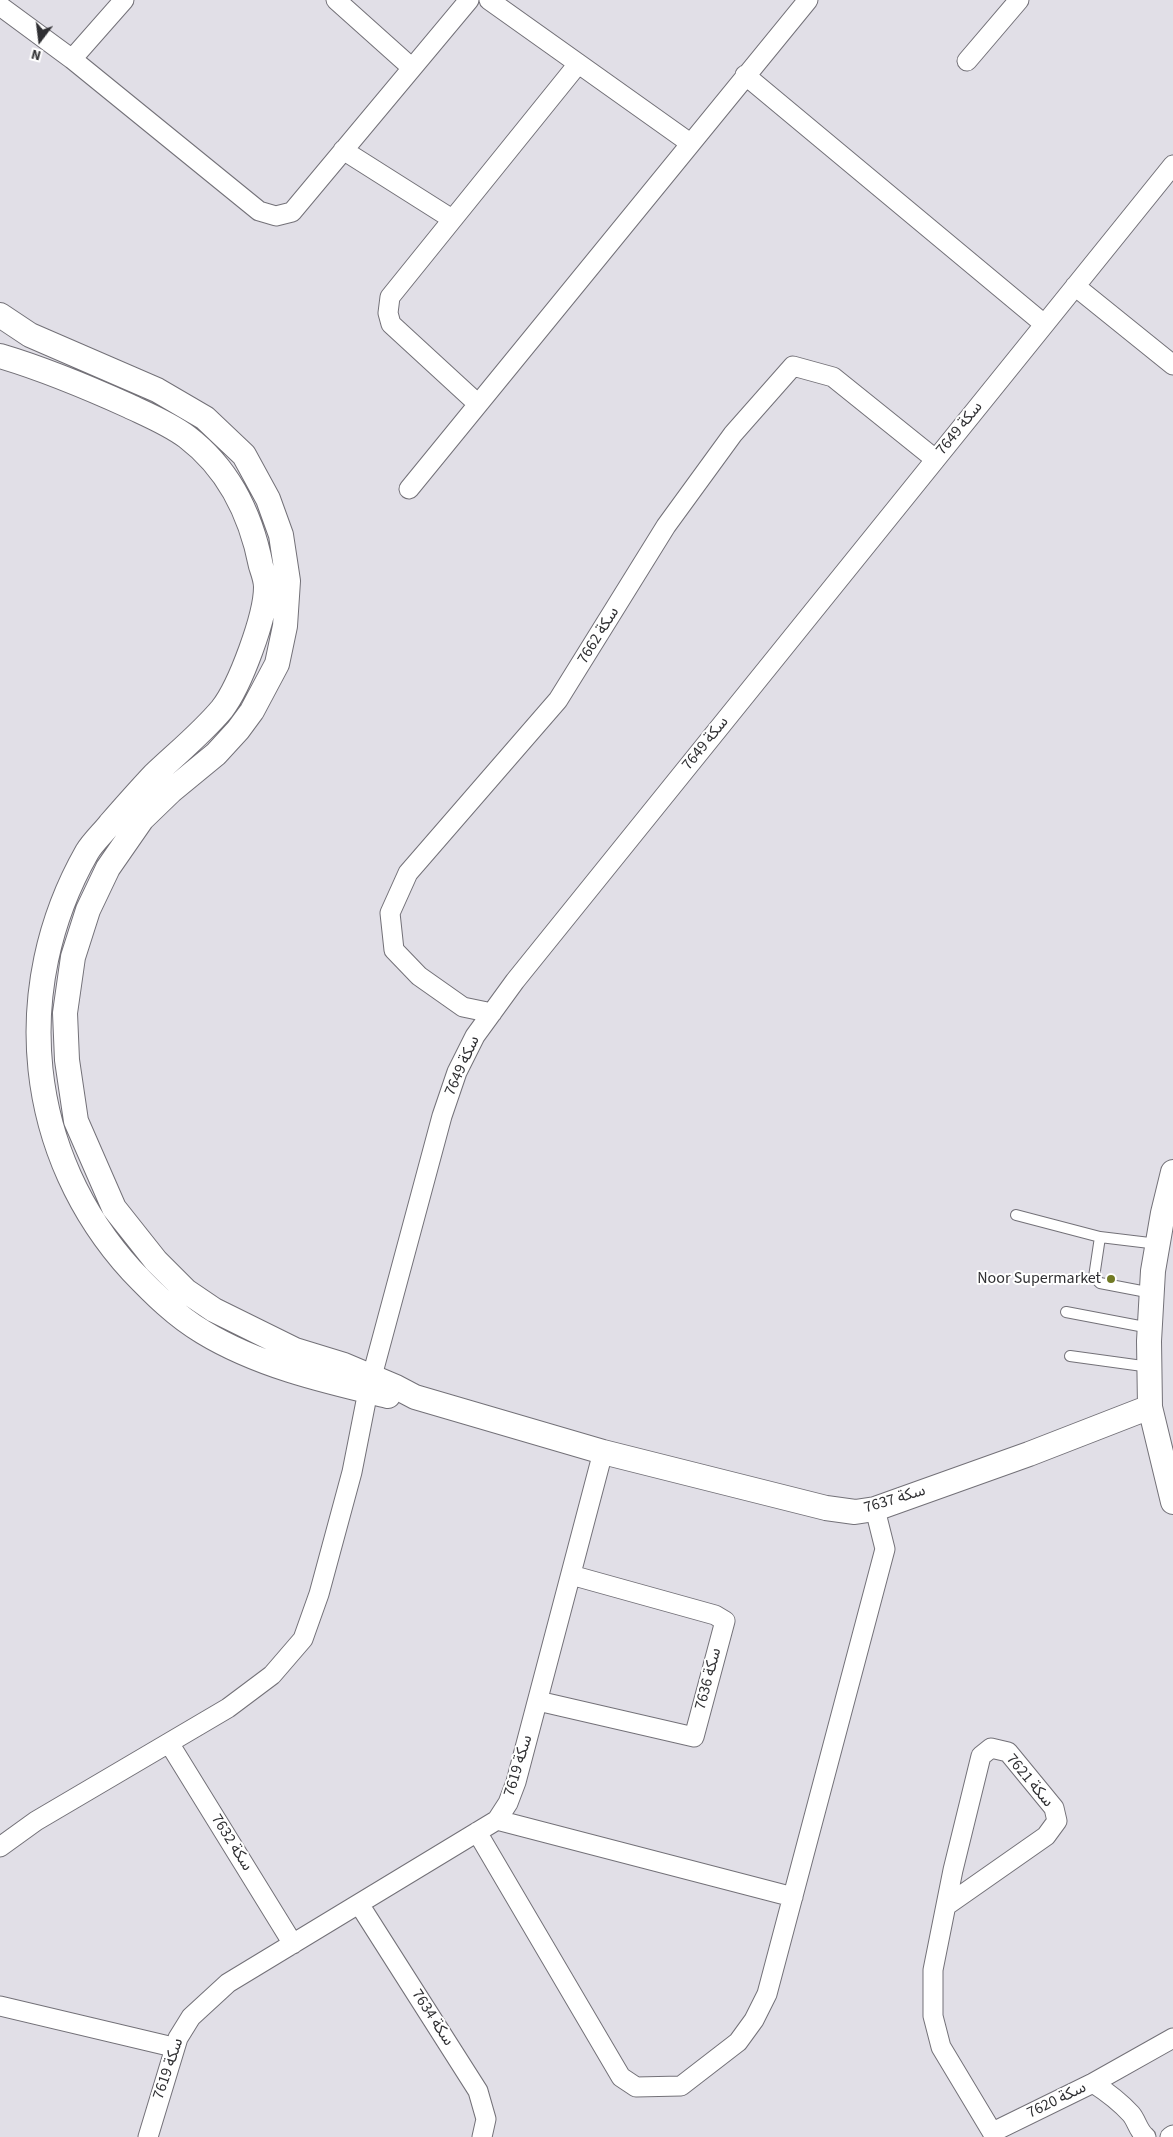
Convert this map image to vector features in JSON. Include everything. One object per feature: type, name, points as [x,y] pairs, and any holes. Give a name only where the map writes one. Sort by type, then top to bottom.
[{"type":"street","points":[[72,59],[124,0]]},
{"type":"street","points":[[336,0],[412,68]]},
{"type":"street","points":[[0,6],[72,59],[260,211],[276,216],[292,212],[469,0]]},
{"type":"street","points":[[489,0],[690,143]]},
{"type":"street","points":[[409,489],[808,0]]},
{"type":"street","points":[[967,61],[1019,0]]},
{"type":"street","points":[[478,404],[391,324],[388,313],[390,298],[578,64]]},
{"type":"street","points":[[746,75],[1044,324]]},
{"type":"street","points":[[343,150],[452,220]]},
{"type":"street","name":"سكة 7649","points":[[0,1847],[36,1821],[228,1708],[272,1675],[304,1638],[319,1594],[352,1472],[370,1384],[442,1116],[457,1072],[475,1036],[521,973],[1173,165]]},
{"type":"street","points":[[1075,286],[1173,366]]},
{"type":"street","points":[[0,315],[30,335],[157,390],[205,418],[244,455],[268,499],[281,535],[288,581],[285,626],[277,664],[252,711],[216,754],[170,791],[142,819],[108,868],[88,910],[73,957],[65,1013],[67,1060],[76,1121],[114,1208],[156,1261],[186,1291],[214,1310],[295,1350],[344,1365],[392,1397],[415,1397],[603,1452]]},
{"type":"street","points":[[0,356],[70,380],[146,414],[186,436],[220,467],[242,503],[257,544],[266,588],[258,630],[243,669],[223,707],[150,779],[89,850],[58,915],[44,966],[38,1016],[42,1084],[49,1121],[58,1152],[89,1216],[116,1252],[170,1309],[205,1333],[258,1360],[370,1384]]},
{"type":"street","name":"سكة 7662","points":[[492,1013],[463,1007],[419,976],[394,950],[390,913],[408,873],[558,700],[666,526],[733,434],[793,366],[833,377],[935,459]]},
{"type":"street","points":[[1173,1172],[1158,1244],[1150,1328],[1150,1407],[1173,1502]]},
{"type":"street","name":"سكة 7637","points":[[603,1452],[826,1508],[855,1512],[875,1509],[1029,1454],[1150,1407]]},
{"type":"street","name":"سكة 7619","points":[[148,2137],[173,2047],[191,2017],[228,1982],[497,1820],[508,1803],[516,1782],[603,1452]]},
{"type":"street","points":[[477,1832],[621,2077],[636,2087],[682,2086],[738,2042],[754,2020],[767,1994],[885,1548],[875,1509]]},
{"type":"street","name":"سكة 7636","points":[[538,1701],[694,1737],[725,1621],[715,1615],[571,1575]]},
{"type":"street","name":"سكة 7632","points":[[169,1743],[293,1944]]},
{"type":"street","name":"سكة 7621","points":[[946,1906],[1046,1836],[1057,1821],[1054,1808],[1008,1752],[992,1748],[981,1756],[946,1906],[933,1970],[933,2016],[941,2047],[994,2135]]},
{"type":"street","points":[[497,1820],[793,1897]]},
{"type":"street","name":"سكة 7634","points":[[359,1904],[478,2091],[486,2119],[482,2137]]},
{"type":"street","points":[[0,2006],[173,2047]]},
{"type":"street","name":"سكة 7620","points":[[994,2135],[1094,2083],[1173,2038]]},
{"type":"street","name":"سكة 7620","points":[[1094,2083],[1111,2095],[1132,2115],[1142,2134],[1146,2137]]},
{"type":"lane","points":[[1016,1215],[1100,1237],[1158,1244]]},
{"type":"lane","points":[[1100,1237],[1094,1277],[1100,1283],[1152,1293]]},
{"type":"lane","points":[[1066,1312],[1150,1328]]},
{"type":"lane","points":[[1070,1356],[1151,1367]]},
{"type":"place","name":"Noor Supermarket","points":[[1111,1279]]}]
